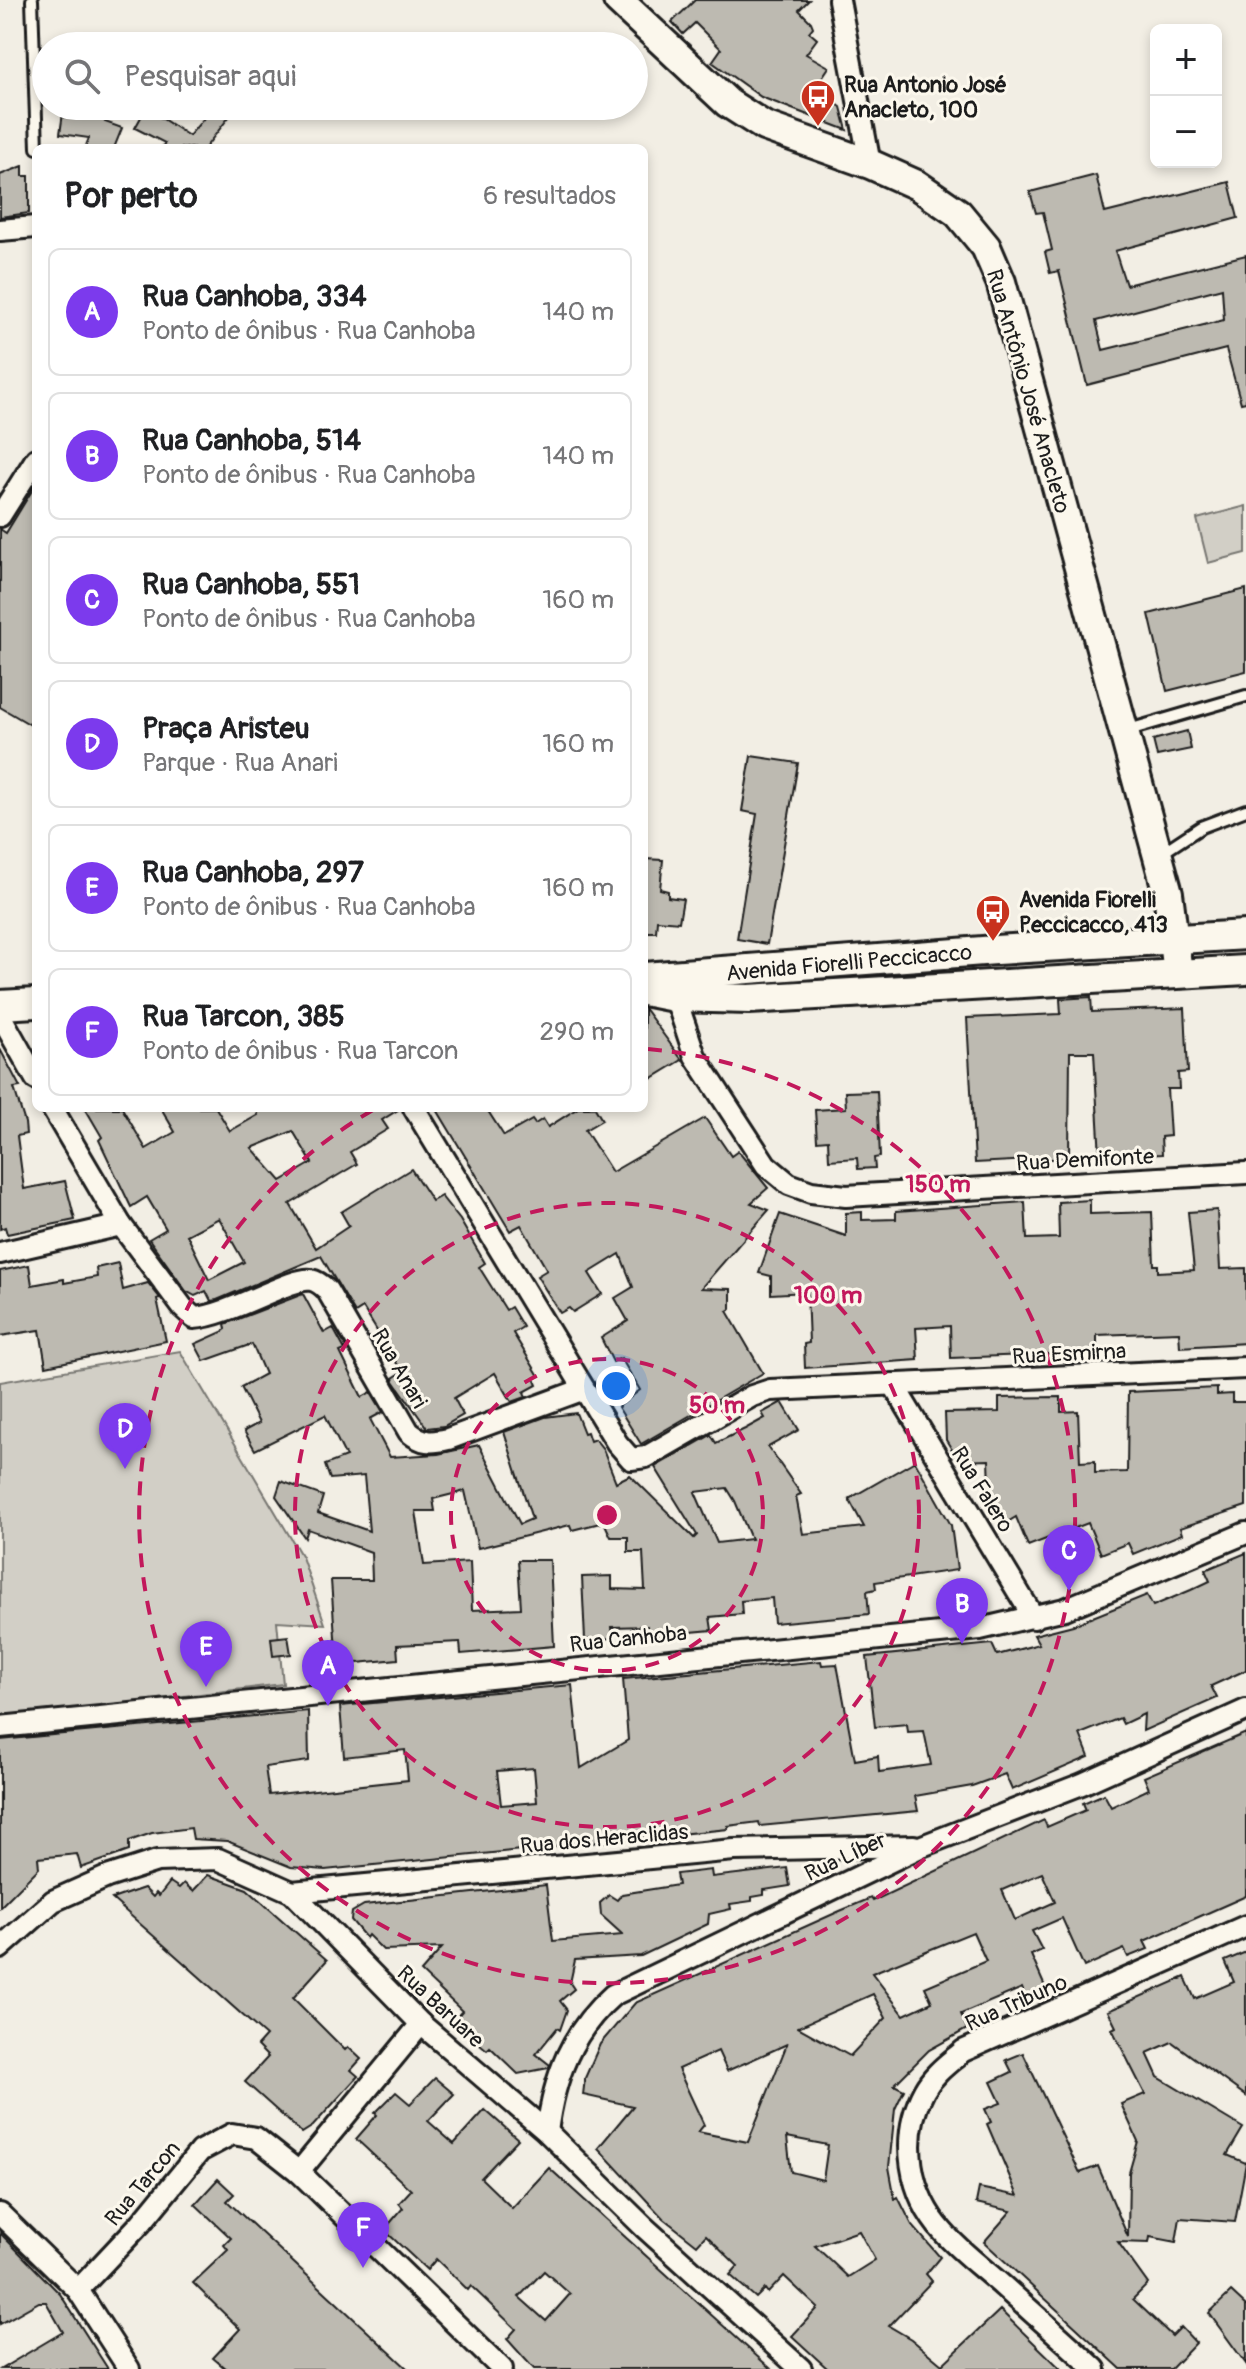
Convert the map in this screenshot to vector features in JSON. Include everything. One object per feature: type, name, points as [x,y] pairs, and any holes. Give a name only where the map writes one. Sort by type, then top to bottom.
[{"type":"main road","name":"Rua Antônio José Anacleto","points":[[618,0],[728,103],[764,126],[870,164],[917,185],[958,213],[986,247],[1001,282],[1158,855],[1168,893],[1178,973]]},
{"type":"main road","name":"Avenida Fiorelli Peccicacco","points":[[662,983],[1174,938],[1246,935]]},
{"type":"main road","name":"Avenida Fiorelli Peccicacco","points":[[662,983],[749,999],[1246,970]]},
{"type":"main road","points":[[0,1005],[32,1003]]},
{"type":"street","points":[[839,0],[870,164]]},
{"type":"street","points":[[0,230],[32,227]]},
{"type":"street","points":[[0,516],[32,465]]},
{"type":"street","name":"Rua Demifonte","points":[[662,983],[695,1056],[766,1165],[789,1184],[811,1192],[846,1196],[1246,1173]]},
{"type":"street","points":[[0,1015],[32,1072]]},
{"type":"street","points":[[0,1253],[121,1225],[54,1112]]},
{"type":"street","name":"Rua Esmirna","points":[[416,1112],[624,1454],[638,1459],[770,1390],[1246,1368]]},
{"type":"street","name":"Rua Anari","points":[[121,1225],[183,1308],[194,1318],[213,1317],[233,1310],[299,1280],[319,1283],[327,1290],[409,1432],[429,1443],[448,1439],[584,1389]]},
{"type":"street","name":"Rua Falero","points":[[893,1384],[1034,1618]]},
{"type":"street","name":"Rua Canhoba","points":[[0,1727],[950,1632],[1034,1618],[1110,1591],[1246,1533]]},
{"type":"street","name":"Rua Líber","points":[[547,2132],[552,2093],[563,2062],[584,2025],[613,1995],[922,1846],[1082,1784],[1246,1710]]},
{"type":"street","name":"Rua dos Heraclidas","points":[[292,1892],[734,1850],[922,1846]]},
{"type":"street","name":"Rua Baruare","points":[[0,1948],[53,1901],[107,1877],[157,1861],[218,1859],[292,1892],[421,2024],[547,2132],[644,2227],[801,2369]]},
{"type":"street","name":"Rua Tribuno","points":[[1095,2369],[958,2246],[927,2210],[911,2169],[911,2129],[916,2113],[924,2091],[937,2073],[963,2051],[1246,1926]]},
{"type":"street","points":[[299,2172],[421,2024]]},
{"type":"street","name":"Rua Tarcon","points":[[78,2290],[131,2235],[200,2151],[232,2134],[256,2138],[299,2172],[502,2369]]},
{"type":"street","points":[[0,2214],[78,2290],[129,2369]]},
{"type":"lane","points":[[32,0],[33,32]]},
{"type":"lane","points":[[36,120],[37,144]]},
{"type":"lane","points":[[1124,732],[1246,696]]},
{"type":"lane","points":[[1158,855],[1201,827],[1246,810]]},
{"type":"shaded area","points":[[1246,506],[1246,553],[1208,563],[1197,519]]},
{"type":"shaded area","points":[[180,1351],[302,1557],[325,1624],[277,1621],[283,1684],[0,1718],[0,1382]]},
{"type":"building","points":[[695,0],[809,0],[799,10],[811,22],[813,27],[809,32],[817,39],[806,54],[829,67],[821,79],[829,83],[823,94],[841,107],[847,130],[761,97],[712,62],[721,49],[695,23],[683,34],[672,22]]},
{"type":"building","points":[[62,120],[106,120],[122,128],[116,144],[87,144],[89,138],[60,134]]},
{"type":"building","points":[[139,120],[164,120],[189,136],[202,120],[227,120],[208,144],[164,144],[135,128]]},
{"type":"building","points":[[23,166],[23,176],[29,176],[29,213],[0,217],[0,175]]},
{"type":"building","points":[[1096,175],[1105,213],[1229,182],[1238,218],[1115,251],[1126,285],[1246,255],[1246,402],[1241,403],[1226,349],[1087,385],[1059,271],[1050,273],[1045,252],[1052,250],[1043,212],[1036,213],[1030,192]],"holes":[[[1222,288],[1224,320],[1103,350],[1096,321]]]},
{"type":"building","points":[[32,491],[32,726],[0,707],[0,529],[6,533]]},
{"type":"building","points":[[1246,589],[1246,671],[1167,691],[1149,614]]},
{"type":"building","points":[[1187,731],[1191,749],[1157,756],[1153,740]]},
{"type":"building","points":[[751,756],[798,763],[767,944],[737,939],[757,814],[742,811]]},
{"type":"building","points":[[648,859],[663,860],[660,889],[668,891],[668,897],[683,899],[679,922],[657,920],[656,932],[648,932]]},
{"type":"building","points":[[1091,997],[1092,1012],[1185,1008],[1188,1072],[1178,1073],[1179,1089],[1167,1089],[1170,1136],[1161,1137],[1162,1154],[1100,1157],[1094,1052],[1070,1052],[1069,1158],[975,1163],[967,1018],[1061,1014],[1060,999]]},
{"type":"building","points":[[648,1013],[682,1060],[649,1080],[648,1078]]},
{"type":"building","points":[[0,1049],[20,1087],[14,1088],[25,1123],[26,1134],[17,1136],[24,1189],[65,1181],[75,1220],[7,1234],[5,1227],[0,1229]]},
{"type":"building","points":[[877,1091],[880,1157],[874,1158],[875,1168],[858,1169],[857,1158],[829,1160],[828,1140],[817,1141],[815,1110],[846,1108],[845,1092]]},
{"type":"building","points":[[87,1112],[124,1112],[146,1149],[175,1132],[163,1112],[218,1112],[230,1131],[258,1115],[258,1112],[395,1112],[382,1120],[388,1129],[350,1152],[357,1164],[290,1204],[316,1248],[349,1226],[341,1212],[411,1169],[432,1201],[441,1196],[460,1220],[485,1263],[479,1267],[506,1310],[511,1307],[523,1327],[513,1333],[539,1376],[534,1378],[537,1385],[524,1392],[526,1397],[512,1402],[495,1373],[454,1398],[463,1415],[444,1426],[427,1428],[394,1381],[393,1378],[402,1372],[363,1308],[355,1313],[321,1256],[217,1300],[211,1301],[206,1291],[195,1296],[186,1291],[149,1239],[166,1229],[147,1197],[131,1207],[99,1140],[102,1137]],"holes":[[[293,1131],[312,1163],[281,1181],[252,1148]],[[219,1218],[244,1262],[209,1280],[187,1235]]]},
{"type":"building","points":[[438,1112],[489,1112],[504,1136],[532,1120],[535,1124],[543,1119],[548,1127],[572,1112],[597,1112],[602,1120],[585,1130],[612,1172],[705,1118],[731,1156],[738,1151],[768,1188],[751,1203],[769,1210],[701,1288],[731,1289],[731,1309],[727,1311],[763,1373],[641,1444],[618,1407],[640,1390],[621,1358],[613,1362],[601,1338],[628,1321],[615,1298],[633,1287],[620,1254],[589,1273],[602,1294],[573,1312],[569,1308],[560,1313],[537,1276],[547,1270],[521,1225],[510,1231]]},
{"type":"building","points":[[1090,1200],[1090,1214],[1152,1212],[1154,1265],[1158,1265],[1158,1272],[1194,1270],[1188,1212],[1217,1210],[1220,1269],[1246,1268],[1246,1343],[1180,1347],[1179,1332],[1097,1335],[1097,1352],[951,1358],[950,1326],[916,1328],[918,1360],[805,1368],[804,1344],[809,1343],[807,1292],[771,1294],[771,1276],[759,1273],[780,1214],[846,1236],[846,1213],[862,1212],[862,1220],[896,1219],[896,1211],[1025,1202],[1027,1239],[1059,1238],[1058,1202]]},
{"type":"building","points":[[118,1263],[123,1290],[148,1283],[160,1298],[157,1299],[166,1341],[46,1366],[40,1330],[0,1336],[0,1271],[29,1265],[32,1285],[64,1279],[64,1283],[97,1277],[96,1268]]},
{"type":"building","points":[[303,1294],[324,1333],[333,1328],[345,1350],[340,1352],[362,1397],[371,1392],[383,1412],[370,1419],[390,1457],[438,1454],[479,1445],[520,1524],[532,1519],[504,1432],[545,1417],[576,1413],[590,1441],[595,1439],[603,1449],[616,1482],[630,1475],[694,1538],[697,1535],[655,1467],[711,1435],[716,1443],[745,1429],[765,1418],[762,1413],[782,1402],[799,1430],[768,1447],[801,1494],[796,1496],[803,1534],[864,1527],[849,1499],[915,1461],[951,1525],[957,1570],[875,1582],[876,1589],[867,1591],[869,1614],[774,1623],[772,1598],[741,1601],[742,1614],[710,1617],[712,1630],[647,1636],[647,1626],[612,1627],[613,1638],[585,1640],[582,1577],[612,1576],[612,1589],[645,1590],[643,1552],[628,1552],[628,1537],[611,1537],[604,1522],[572,1530],[570,1525],[478,1548],[465,1491],[433,1499],[435,1511],[416,1511],[424,1565],[470,1562],[472,1610],[521,1608],[518,1560],[550,1560],[554,1646],[461,1654],[460,1642],[397,1645],[398,1659],[337,1665],[331,1580],[372,1580],[371,1552],[308,1529],[305,1538],[276,1496],[281,1481],[323,1496],[318,1513],[369,1531],[364,1476],[330,1479],[325,1465],[346,1457],[325,1415],[255,1450],[244,1431],[259,1423],[241,1387],[265,1374],[252,1344],[204,1361],[195,1344],[222,1332],[226,1329],[225,1324]],"holes":[[[727,1488],[751,1539],[717,1543],[695,1492]]]},
{"type":"building","points":[[1217,1388],[1217,1395],[1232,1394],[1232,1402],[1246,1402],[1246,1506],[1180,1528],[1182,1534],[1133,1554],[1128,1543],[1101,1554],[1088,1523],[1028,1546],[1016,1517],[1001,1526],[991,1511],[989,1460],[959,1461],[946,1440],[945,1413],[999,1412],[999,1398],[1061,1397],[1061,1412],[1078,1411],[1080,1462],[1095,1461],[1095,1473],[1127,1472],[1128,1392]]},
{"type":"building","points":[[1246,1553],[1246,1670],[1211,1686],[1217,1698],[1143,1731],[1144,1714],[1123,1724],[1120,1718],[1080,1734],[1089,1757],[1012,1790],[1005,1774],[972,1786],[915,1796],[918,1811],[760,1826],[759,1822],[728,1826],[728,1829],[325,1870],[291,1867],[227,1841],[193,1839],[191,1828],[152,1833],[129,1841],[129,1851],[81,1868],[77,1854],[38,1858],[39,1868],[0,1907],[0,1740],[308,1711],[309,1761],[265,1767],[269,1795],[408,1780],[405,1750],[344,1757],[340,1706],[572,1685],[581,1768],[628,1740],[623,1679],[821,1661],[822,1665],[837,1664],[855,1760],[878,1756],[879,1772],[931,1765],[924,1731],[908,1732],[907,1724],[875,1727],[867,1657],[992,1644],[997,1655],[1039,1644],[1034,1635],[1073,1625],[1147,1595],[1153,1606],[1210,1581],[1205,1570]],"holes":[[[534,1768],[537,1802],[501,1805],[497,1771]]]},
{"type":"building","points":[[288,1636],[291,1654],[273,1656],[271,1638]]},
{"type":"building","points":[[1246,1733],[1246,1896],[1144,1941],[1148,1949],[1128,1957],[1124,1949],[1084,1967],[1062,1918],[1032,1931],[1042,1950],[1031,1955],[1046,1989],[1026,1998],[1022,1988],[961,2014],[967,2029],[929,2050],[894,2085],[904,2090],[895,2109],[889,2167],[895,2199],[898,2197],[912,2225],[940,2257],[926,2274],[932,2281],[889,2326],[911,2339],[942,2365],[1000,2310],[1061,2369],[828,2369],[792,2336],[818,2308],[784,2276],[768,2293],[765,2289],[756,2298],[730,2275],[738,2266],[706,2235],[697,2245],[663,2218],[598,2148],[633,2106],[583,2095],[585,2078],[600,2044],[635,2003],[840,1911],[871,1898],[873,1901],[1044,1820],[1047,1827],[1086,1810],[1083,1803],[1104,1794],[1111,1807],[1149,1789],[1144,1777]],"holes":[[[1042,1873],[1055,1902],[1015,1920],[1002,1890]],[[973,1932],[986,1961],[925,1987],[932,2002],[904,2015],[872,1973]],[[873,1994],[886,2018],[850,2056],[798,2027]],[[787,2044],[748,2142],[698,2132],[704,2125],[678,2069],[718,2051],[727,2071]],[[787,2137],[828,2145],[823,2180],[791,2172]],[[859,2231],[875,2260],[848,2277],[815,2246]]]},
{"type":"building","points":[[787,1868],[790,1886],[764,1890],[764,1895],[752,1897],[752,1901],[730,1904],[731,1909],[709,1914],[708,1924],[641,1956],[575,1960],[570,1983],[574,1989],[560,2001],[567,2010],[560,2030],[557,2028],[536,2054],[550,2065],[518,2074],[490,2047],[487,2050],[453,2021],[462,2011],[421,1972],[442,1948],[383,1950],[368,1935],[366,1938],[351,1920],[352,1912],[364,1905],[546,1885],[553,1941],[623,1935],[601,1915],[600,1903],[609,1895],[617,1900],[622,1894],[678,1885],[676,1874],[711,1870],[712,1877]]},
{"type":"building","points":[[208,1875],[247,1889],[327,1960],[293,1998],[345,2050],[348,2047],[361,2059],[351,2070],[358,2076],[313,2126],[302,2133],[245,2082],[268,2057],[257,2046],[266,2036],[112,1899],[144,1888],[153,1897],[156,1893],[159,1896],[170,1882],[179,1888],[184,1883],[193,1891]]},
{"type":"building","points":[[1246,1952],[1246,2096],[1172,2042],[1147,2053],[1158,2077],[1243,2128],[1227,2155],[1246,2163],[1235,2222],[1180,2218],[1176,2242],[1150,2237],[1149,2243],[1118,2242],[1148,2284],[1133,2299],[1172,2336],[1181,2327],[1196,2343],[1171,2369],[1121,2369],[984,2242],[1011,2211],[976,2203],[979,2188],[1018,2196],[987,2124],[991,2122],[985,2109],[1001,2103],[991,2082],[1012,2072],[1006,2060],[1023,2053],[1080,2173],[1098,2166],[1128,2237],[1129,2173],[1138,2141],[1121,2104],[1145,2094],[1112,2029],[1116,2027],[1108,2011],[1185,1977],[1195,1999],[1234,1982],[1225,1961]]},
{"type":"building","points":[[435,2078],[454,2094],[428,2121],[454,2144],[485,2110],[518,2139],[481,2178],[512,2208],[549,2168],[771,2369],[534,2369],[507,2339],[516,2329],[471,2286],[468,2290],[436,2259],[427,2270],[384,2230],[403,2208],[399,2203],[411,2190],[356,2139],[396,2092],[410,2104]],"holes":[[[544,2271],[570,2294],[546,2321],[519,2297]]]},
{"type":"building","points":[[218,2179],[234,2194],[227,2201],[408,2369],[226,2369],[213,2358],[240,2329],[193,2283],[228,2250],[224,2245],[231,2238],[195,2204]]},
{"type":"building","points":[[0,2233],[60,2294],[108,2369],[1,2369],[63,2332],[46,2302],[39,2302],[0,2324]]},
{"type":"building","points":[[1231,2292],[1246,2306],[1246,2364],[1209,2313]]},
{"type":"place","name":"Rua Antonio José Anacleto, 100","points":[[818,128]]},
{"type":"place","name":"Avenida Fiorelli Peccicacco, 413","points":[[993,943]]},
{"type":"place","name":"Praça Aristeu","points":[[125,1469]]},
{"type":"place","name":"Rua Canhoba, 551","points":[[1069,1591]]},
{"type":"place","name":"Rua Canhoba, 514","points":[[962,1644]]},
{"type":"place","name":"Rua Canhoba, 297","points":[[206,1687]]},
{"type":"place","name":"Rua Canhoba, 334","points":[[328,1706]]},
{"type":"place","name":"Rua Tarcon, 385","points":[[363,2268]]}]
